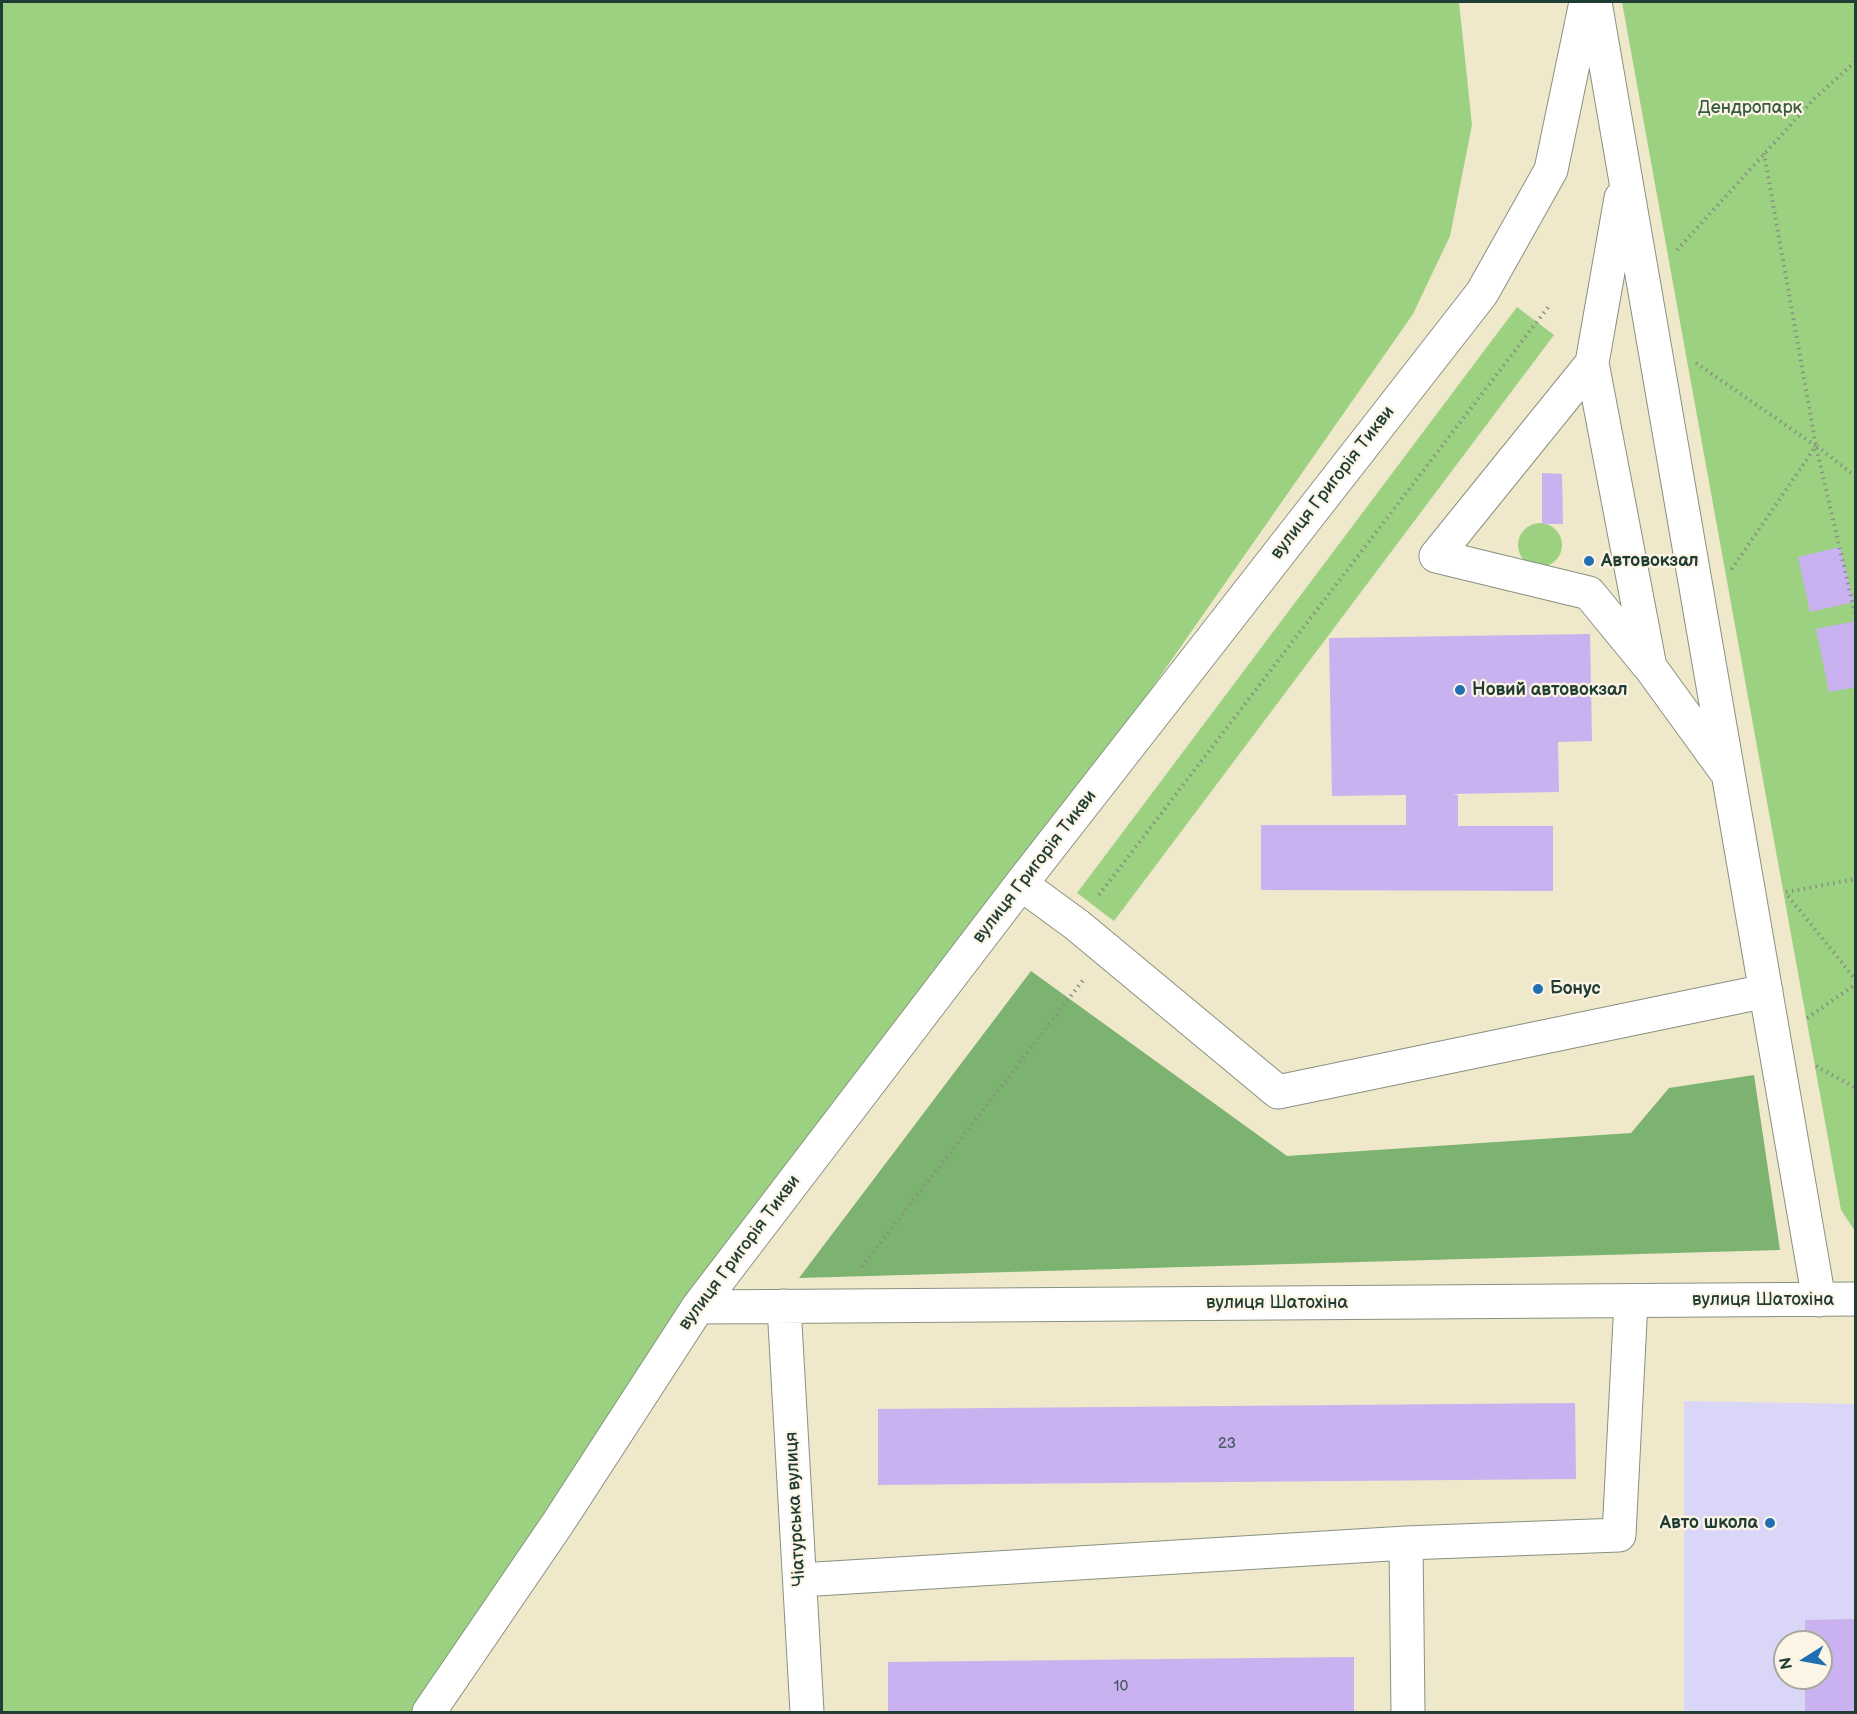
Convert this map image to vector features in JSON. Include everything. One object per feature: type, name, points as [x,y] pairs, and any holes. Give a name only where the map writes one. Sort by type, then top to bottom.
[{"type":"street","name":"вулиця Григорія Тикви","points":[[429,1713],[558,1523],[698,1307],[1021,884],[1482,293],[1551,170],[1586,2]]},
{"type":"street","points":[[1595,2],[1819,1300]]},
{"type":"street","points":[[1624,176],[1592,363],[1650,667]]},
{"type":"street","points":[[1592,363],[1436,556],[1589,592],[1650,667],[1729,775]]},
{"type":"street","points":[[1021,884],[1077,925],[1278,1092],[1766,991]]},
{"type":"street","name":"вулиця Шатохіна","points":[[698,1307],[1856,1299]]},
{"type":"street","points":[[800,1580],[1406,1542],[1619,1535],[1631,1301]]},
{"type":"street","name":"Чіатурська вулиця","points":[[784,1306],[807,1713]]},
{"type":"street","points":[[1406,1542],[1408,1713]]},
{"type":"path","points":[[1644,286],[1815,98],[1856,61]]},
{"type":"path","points":[[1764,153],[1816,446],[1856,618]]},
{"type":"path","points":[[1077,925],[1549,306]]},
{"type":"path","points":[[1651,332],[1816,446],[1856,477]]},
{"type":"path","points":[[1701,614],[1816,446]]},
{"type":"path","points":[[1856,879],[1785,892],[1856,980]]},
{"type":"path","points":[[832,1306],[1107,950]]},
{"type":"path","points":[[1774,1041],[1856,984]]},
{"type":"shaded area","name":"Авто школа","points":[[1684,1401],[1855,1404],[1855,1712],[1684,1712]]},
{"type":"green space","points":[[2,2],[1459,2],[1472,125],[1450,236],[1413,314],[437,1712],[2,1712]]},
{"type":"green space","name":"Дендропарк","points":[[1622,2],[1855,2],[1855,1231],[1841,1210]]},
{"type":"green space","points":[[1517,307],[1554,335],[1114,921],[1077,893]]},
{"type":"green space","points":[[1540,523],[1549,524],[1556,529],[1561,536],[1561,554],[1556,561],[1549,566],[1540,567],[1531,566],[1524,561],[1519,554],[1518,545],[1519,536],[1524,529],[1531,524]]},
{"type":"green space","points":[[1031,971],[1287,1156],[1631,1133],[1669,1088],[1754,1075],[1780,1250],[799,1278]]},
{"type":"building","points":[[1542,473],[1562,474],[1563,524],[1542,524]]},
{"type":"building","points":[[1840,547],[1854,602],[1810,612],[1798,557]]},
{"type":"building","points":[[1856,621],[1856,687],[1829,692],[1816,629]]},
{"type":"building","name":"Новий автовокзал","points":[[1590,634],[1592,741],[1558,742],[1559,792],[1452,794],[1458,795],[1458,826],[1553,826],[1553,891],[1261,890],[1261,825],[1406,825],[1406,795],[1332,796],[1329,638]]},
{"type":"building","points":[[1575,1403],[1576,1479],[878,1485],[878,1409]]},
{"type":"building","points":[[1856,1619],[1856,1712],[1805,1712],[1805,1690],[1833,1690],[1833,1630],[1805,1630],[1805,1620]]},
{"type":"building","points":[[1354,1657],[1354,1712],[888,1712],[888,1662]]},
{"type":"place","name":"Автовокзал","points":[[1589,561]]},
{"type":"place","name":"Новий автовокзал","points":[[1460,690]]},
{"type":"place","name":"Бонус","points":[[1538,989]]},
{"type":"place","name":"Авто школа","points":[[1770,1523]]}]
